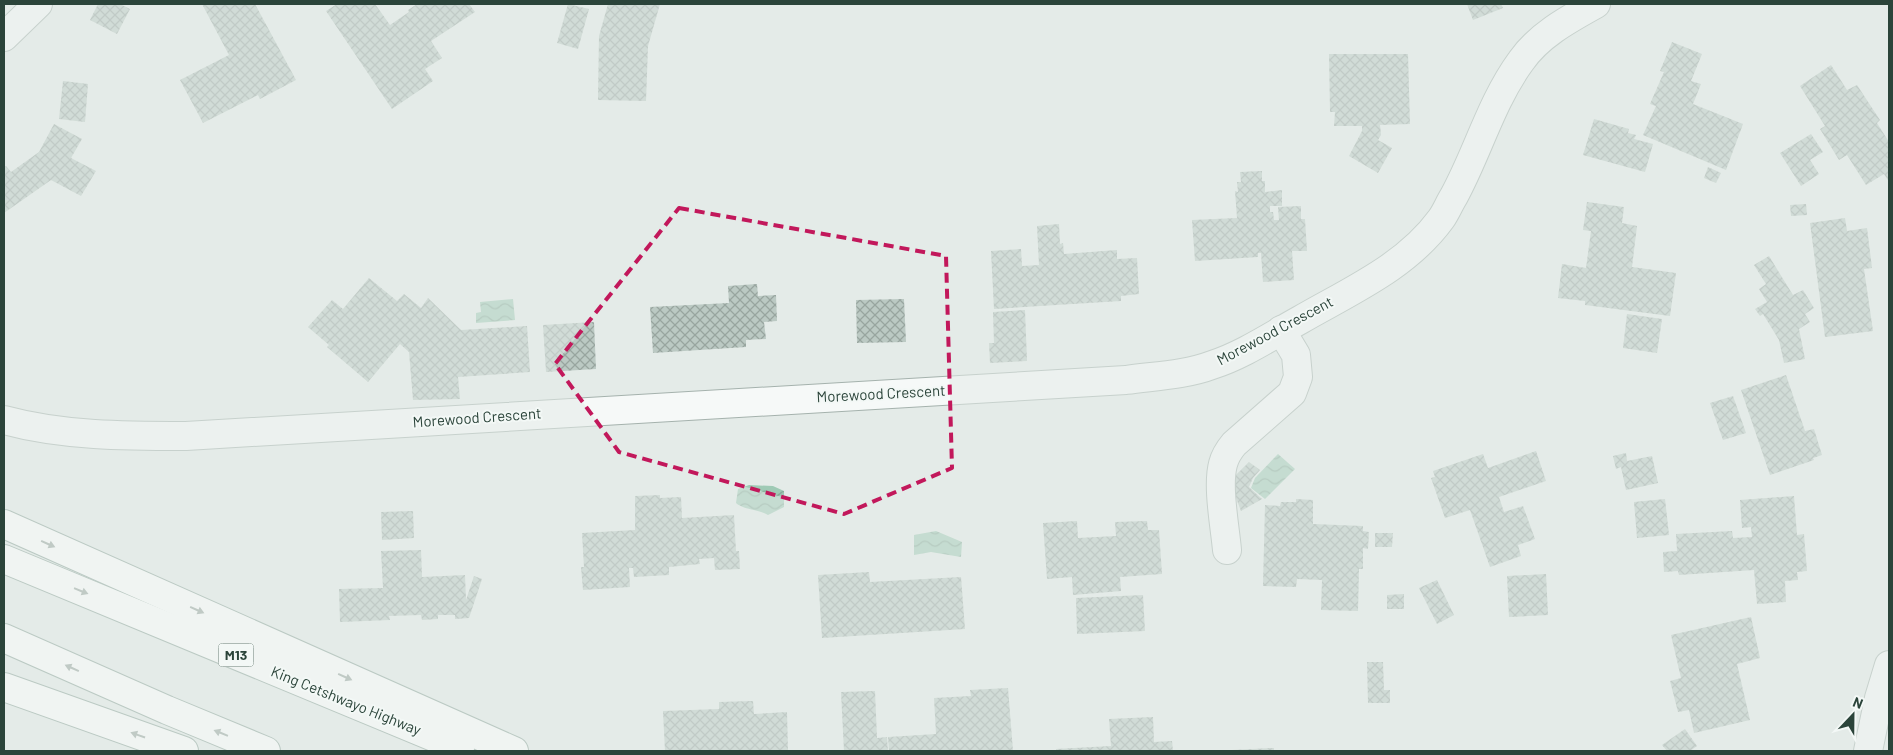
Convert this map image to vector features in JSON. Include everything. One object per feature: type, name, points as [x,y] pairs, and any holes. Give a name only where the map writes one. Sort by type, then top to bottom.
[{"type":"highway","points":[[4,524],[514,751]]},
{"type":"highway","name":"King Cetshwayo Highway","points":[[4,559],[467,751]]},
{"type":"highway","points":[[4,638],[266,751]]},
{"type":"highway","points":[[4,687],[184,751]]},
{"type":"street","points":[[4,37],[38,4]]},
{"type":"street","name":"Morewood Crescent","points":[[4,420],[17,424],[83,433],[122,436],[186,436],[1126,380],[1173,374],[1212,366],[1246,350],[1393,266],[1416,248],[1441,219],[1463,180],[1500,94],[1522,59],[1541,39],[1596,4]]},
{"type":"street","points":[[1227,550],[1221,480],[1223,464],[1227,453],[1234,444],[1292,393],[1298,377],[1296,355],[1281,330]]},
{"type":"street","points":[[1868,751],[1879,698],[1889,665]]},
{"type":"highlighted area","points":[[679,208],[946,256],[952,468],[844,514],[619,452],[555,364]]},
{"type":"water","points":[[513,299],[515,320],[476,323],[476,313],[481,312],[480,302]]},
{"type":"water","points":[[1278,454],[1295,469],[1265,499],[1251,488],[1255,478]]},
{"type":"water","points":[[749,485],[773,486],[784,491],[784,507],[768,515],[739,505],[736,503],[738,489]]},
{"type":"water","points":[[936,531],[962,542],[961,557],[931,552],[914,555],[914,535]]},
{"type":"building","points":[[98,4],[120,4],[130,9],[117,34],[90,20]]},
{"type":"building","points":[[202,4],[255,4],[296,80],[260,99],[258,95],[203,123],[180,80],[229,55]]},
{"type":"building","points":[[337,4],[375,4],[390,25],[417,4],[469,4],[475,12],[431,41],[442,58],[425,69],[433,81],[392,109],[326,11]]},
{"type":"building","points":[[568,4],[589,9],[578,49],[557,43]]},
{"type":"building","points":[[608,4],[660,4],[648,46],[646,101],[598,100],[599,36]]},
{"type":"building","points":[[1467,4],[1501,4],[1503,8],[1473,20]]},
{"type":"building","points":[[1672,42],[1702,54],[1691,81],[1701,84],[1693,104],[1743,124],[1726,170],[1643,135],[1656,106],[1650,104],[1664,72],[1660,71]]},
{"type":"building","points":[[1329,54],[1408,54],[1410,124],[1380,125],[1381,135],[1378,140],[1392,148],[1378,173],[1349,156],[1362,131],[1362,126],[1334,126],[1335,112],[1330,112]]},
{"type":"building","points":[[1831,65],[1847,90],[1857,85],[1880,120],[1877,123],[1889,142],[1889,182],[1884,174],[1866,185],[1847,155],[1839,160],[1820,129],[1825,126],[1800,86]]},
{"type":"building","points":[[63,81],[88,84],[85,122],[59,119]]},
{"type":"building","points":[[1594,119],[1629,129],[1628,133],[1636,135],[1634,139],[1653,144],[1645,172],[1583,155]]},
{"type":"building","points":[[54,124],[82,139],[71,158],[96,171],[81,196],[51,180],[4,213],[4,167],[6,166],[11,172],[39,152]]},
{"type":"building","points":[[1811,134],[1823,152],[1810,160],[1819,174],[1801,186],[1780,153]]},
{"type":"building","points":[[1708,167],[1721,173],[1716,183],[1704,178]]},
{"type":"building","points":[[1262,171],[1262,181],[1265,181],[1265,192],[1282,190],[1282,206],[1270,206],[1270,212],[1273,212],[1274,220],[1279,220],[1278,207],[1301,206],[1301,219],[1305,219],[1307,251],[1292,251],[1294,280],[1263,282],[1261,253],[1258,253],[1258,257],[1195,261],[1192,220],[1237,218],[1235,191],[1238,192],[1237,182],[1241,182],[1240,172]]},
{"type":"building","points":[[1587,202],[1624,207],[1622,223],[1637,226],[1632,267],[1676,273],[1670,316],[1585,305],[1585,301],[1558,298],[1562,264],[1586,268],[1591,231],[1583,230]]},
{"type":"building","points":[[1806,204],[1807,215],[1791,216],[1790,205]]},
{"type":"building","points":[[1845,218],[1847,231],[1867,228],[1872,268],[1864,269],[1873,331],[1825,337],[1810,223]]},
{"type":"building","points":[[1059,224],[1060,244],[1063,243],[1064,254],[1117,250],[1117,259],[1137,258],[1139,294],[1121,296],[1121,301],[994,309],[991,251],[1021,249],[1022,266],[1039,265],[1037,226]]},
{"type":"building","points":[[1769,256],[1793,295],[1803,290],[1814,308],[1805,314],[1810,322],[1799,329],[1805,359],[1784,363],[1779,340],[1763,314],[1760,316],[1755,309],[1767,302],[1759,289],[1766,284],[1754,265]]},
{"type":"building","points":[[369,278],[397,301],[404,294],[421,308],[428,298],[461,330],[527,326],[530,372],[458,377],[460,399],[413,400],[409,352],[400,344],[368,382],[327,347],[329,345],[308,327],[332,300],[343,309]]},
{"type":"building","points":[[757,284],[758,296],[776,295],[777,321],[764,322],[766,339],[746,340],[746,347],[653,353],[650,307],[729,303],[728,286]]},
{"type":"building","points":[[904,299],[906,342],[857,343],[856,300]]},
{"type":"building","points":[[1025,310],[1027,361],[990,363],[989,343],[994,343],[993,312]]},
{"type":"building","points":[[1627,314],[1662,319],[1657,353],[1623,348]]},
{"type":"building","points":[[594,322],[596,369],[546,372],[543,325]]},
{"type":"building","points":[[1786,375],[1805,431],[1814,429],[1822,455],[1813,458],[1814,460],[1770,475],[1741,390]]},
{"type":"building","points":[[1733,396],[1746,433],[1723,440],[1710,403]]},
{"type":"building","points":[[1536,451],[1546,481],[1499,497],[1504,512],[1523,506],[1535,539],[1518,545],[1521,556],[1490,567],[1470,510],[1445,518],[1431,478],[1435,477],[1433,471],[1483,454],[1488,468]]},
{"type":"building","points":[[1626,453],[1627,461],[1652,456],[1658,483],[1626,490],[1621,467],[1616,469],[1613,456]]},
{"type":"building","points":[[1249,462],[1260,470],[1253,478],[1249,487],[1262,499],[1241,511],[1233,490],[1236,475]]},
{"type":"building","points":[[660,495],[660,498],[681,497],[682,518],[734,515],[736,551],[739,551],[740,569],[715,570],[714,558],[699,559],[700,564],[669,567],[669,575],[634,577],[633,568],[629,568],[630,587],[583,590],[581,567],[584,567],[582,533],[635,530],[635,496]]},
{"type":"building","points":[[1794,496],[1797,535],[1804,534],[1807,571],[1797,572],[1798,580],[1785,581],[1786,602],[1757,604],[1754,570],[1679,575],[1678,571],[1664,572],[1663,552],[1677,551],[1676,534],[1732,531],[1733,538],[1752,537],[1751,527],[1742,528],[1740,500]]},
{"type":"building","points":[[1296,499],[1313,500],[1313,524],[1363,526],[1363,531],[1369,532],[1368,549],[1363,548],[1363,569],[1359,569],[1358,611],[1321,610],[1322,580],[1297,579],[1296,587],[1263,586],[1265,505],[1280,506],[1281,502],[1296,502]]},
{"type":"building","points":[[1665,499],[1669,535],[1637,538],[1634,502]]},
{"type":"building","points":[[413,511],[414,538],[382,540],[381,512]]},
{"type":"building","points":[[1077,521],[1078,538],[1116,536],[1115,522],[1147,521],[1148,530],[1159,530],[1162,574],[1120,577],[1121,591],[1073,595],[1072,577],[1047,579],[1043,523]]},
{"type":"building","points":[[1375,533],[1393,533],[1392,547],[1375,547]]},
{"type":"building","points":[[421,550],[422,577],[465,575],[466,600],[474,576],[482,579],[469,618],[455,619],[455,615],[438,615],[438,619],[422,620],[421,615],[389,616],[390,620],[340,622],[339,589],[383,588],[381,551]]},
{"type":"building","points":[[869,572],[870,582],[961,577],[965,629],[822,638],[818,575]]},
{"type":"building","points":[[1546,574],[1548,615],[1509,617],[1507,576]]},
{"type":"building","points":[[1437,580],[1454,615],[1437,624],[1419,588]]},
{"type":"building","points":[[1404,594],[1404,609],[1387,609],[1387,595]]},
{"type":"building","points":[[1143,595],[1145,631],[1077,634],[1076,598]]},
{"type":"building","points":[[1751,617],[1760,658],[1737,664],[1750,720],[1694,733],[1689,710],[1678,712],[1670,681],[1681,678],[1671,635]]},
{"type":"building","points":[[1367,662],[1383,662],[1384,690],[1390,690],[1390,703],[1368,703]]},
{"type":"building","points":[[1008,688],[1013,751],[889,751],[888,737],[936,734],[934,698],[971,696],[970,690]]},
{"type":"building","points":[[875,691],[877,738],[887,737],[888,751],[844,751],[841,692]]},
{"type":"building","points":[[753,701],[754,714],[787,712],[788,751],[665,751],[663,711],[719,709],[719,702]]},
{"type":"building","points":[[1153,717],[1154,742],[1172,741],[1173,751],[1056,751],[1056,749],[1111,746],[1109,719]]},
{"type":"building","points":[[1685,729],[1697,746],[1690,751],[1667,751],[1662,745]]},
{"type":"building","points":[[1274,748],[1274,751],[1232,751],[1232,750]]}]
